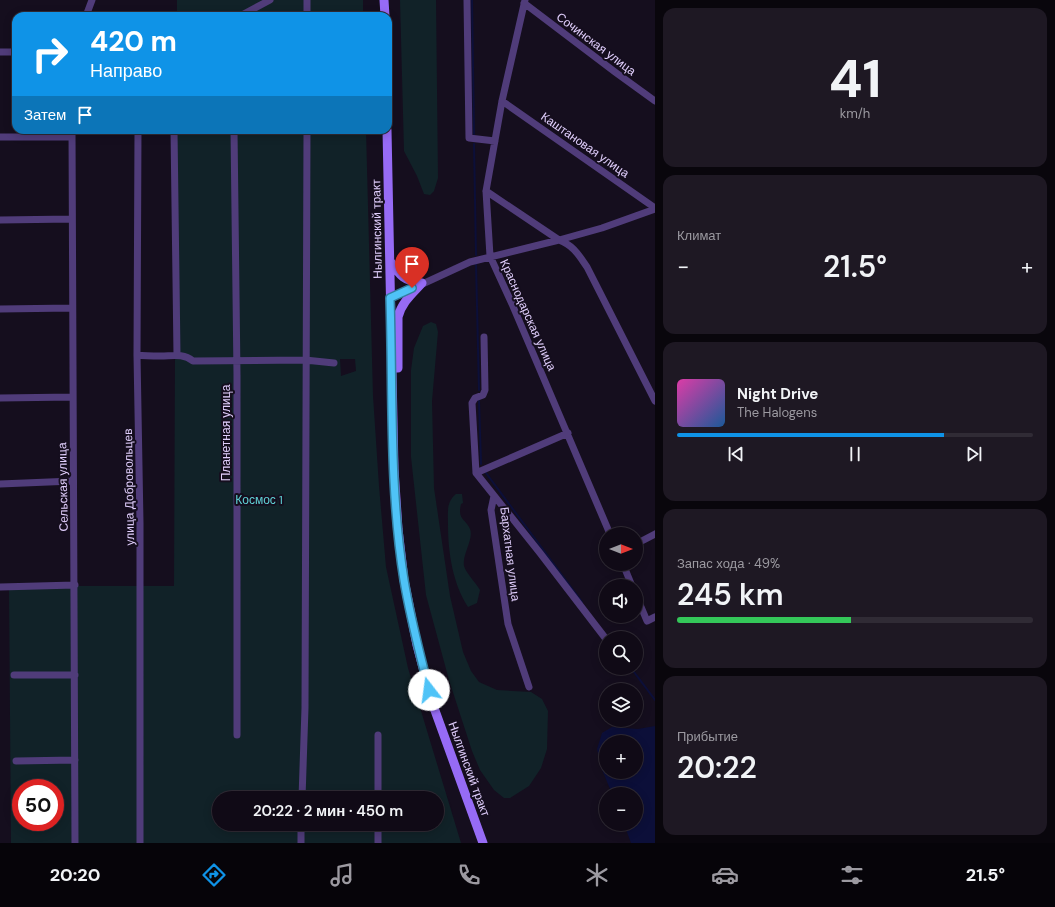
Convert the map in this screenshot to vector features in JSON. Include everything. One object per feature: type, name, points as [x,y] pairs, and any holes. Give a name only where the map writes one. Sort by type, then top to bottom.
[{"type":"main road","points":[[384,0],[385,12]]},
{"type":"main road","name":"Нылгинский тракт","points":[[387,134],[394,453],[398,529],[404,580],[433,705],[483,843]]},
{"type":"main road","points":[[390,261],[403,279],[411,282],[422,283]]},
{"type":"main road","points":[[394,453],[399,434],[398,317],[405,302],[422,283]]},
{"type":"street","points":[[88,12],[92,0]]},
{"type":"street","points":[[248,12],[270,0]]},
{"type":"street","points":[[307,0],[307,12]]},
{"type":"street","points":[[467,0],[469,138],[495,141]]},
{"type":"street","name":"Краснодарская улица","points":[[525,2],[502,101],[486,191],[490,256],[568,433],[607,527]]},
{"type":"street","name":"Сочинская улица","points":[[525,2],[655,101]]},
{"type":"street","points":[[0,52],[12,52]]},
{"type":"street","name":"Каштановая улица","points":[[502,101],[655,209]]},
{"type":"street","points":[[0,137],[72,134]]},
{"type":"street","name":"Сельская улица","points":[[72,134],[75,843]]},
{"type":"street","name":"улица Добровольцев","points":[[138,134],[140,843]]},
{"type":"street","points":[[174,134],[177,355]]},
{"type":"street","name":"Планетная улица","points":[[234,134],[237,362],[237,736]]},
{"type":"street","points":[[302,791],[305,708],[306,134]]},
{"type":"street","points":[[486,191],[559,240],[569,244],[578,254],[587,267],[655,401]]},
{"type":"street","points":[[390,298],[470,262],[602,228],[655,209]]},
{"type":"street","points":[[0,220],[72,219]]},
{"type":"street","points":[[0,309],[72,308]]},
{"type":"street","points":[[484,338],[485,390],[483,395],[475,398],[472,403],[476,473],[568,433]]},
{"type":"street","points":[[138,355],[177,355],[186,357],[193,361],[237,362],[305,360],[334,363]]},
{"type":"street","points":[[0,398],[73,397]]},
{"type":"street","name":"Бархатная улица","points":[[476,473],[494,496],[491,510],[508,624],[529,687]]},
{"type":"street","points":[[0,484],[73,481]]},
{"type":"street","points":[[494,496],[600,631]]},
{"type":"street","points":[[643,540],[655,534]]},
{"type":"street","points":[[0,587],[75,585]]},
{"type":"street","points":[[643,612],[647,621],[655,618]]},
{"type":"street","points":[[14,674],[75,675]]},
{"type":"street","points":[[378,735],[378,791]]},
{"type":"street","points":[[16,761],[75,760]]},
{"type":"street","points":[[301,831],[301,843]]},
{"type":"street","points":[[378,831],[378,843]]},
{"type":"green space","points":[[177,0],[363,0],[363,12],[177,12]]},
{"type":"green space","points":[[400,0],[436,0],[438,178],[434,191],[430,195],[424,194],[417,176],[404,151]]},
{"type":"green space","name":"Космос 1","points":[[176,134],[366,134],[373,396],[386,567],[408,668],[461,843],[11,843],[9,586],[174,586]],"holes":[[[340,359],[355,359],[356,371],[341,376]]]},
{"type":"green space","points":[[431,322],[436,324],[438,332],[432,401],[434,488],[450,596],[463,652],[471,671],[479,682],[497,690],[531,692],[542,699],[548,711],[547,749],[541,768],[529,786],[510,798],[504,798],[494,790],[480,770],[472,751],[449,680],[426,595],[411,457],[411,370],[414,348],[423,326]]},
{"type":"green space","points":[[456,494],[462,494],[463,503],[461,504],[460,513],[471,533],[464,566],[480,590],[477,603],[468,607],[455,578],[450,557],[448,508]]},
{"type":"shaded area","points":[[655,726],[655,843],[631,843],[627,831],[643,831],[643,787],[609,787],[606,779],[643,779],[643,735],[601,735],[602,733],[612,727],[638,729]]},
{"type":"shaded area","points":[[599,743],[599,758],[597,749]]},
{"type":"waterway","points":[[472,0],[474,134]]},
{"type":"waterway","points":[[474,144],[476,255]]},
{"type":"waterway","points":[[476,264],[479,390]]},
{"type":"waterway","points":[[479,401],[481,464]]},
{"type":"waterway","points":[[486,473],[582,602]]},
{"type":"waterway","points":[[636,675],[655,700]]},
{"type":"route","points":[[412,288],[390,298],[394,469],[398,529],[404,580],[429,690]]}]
